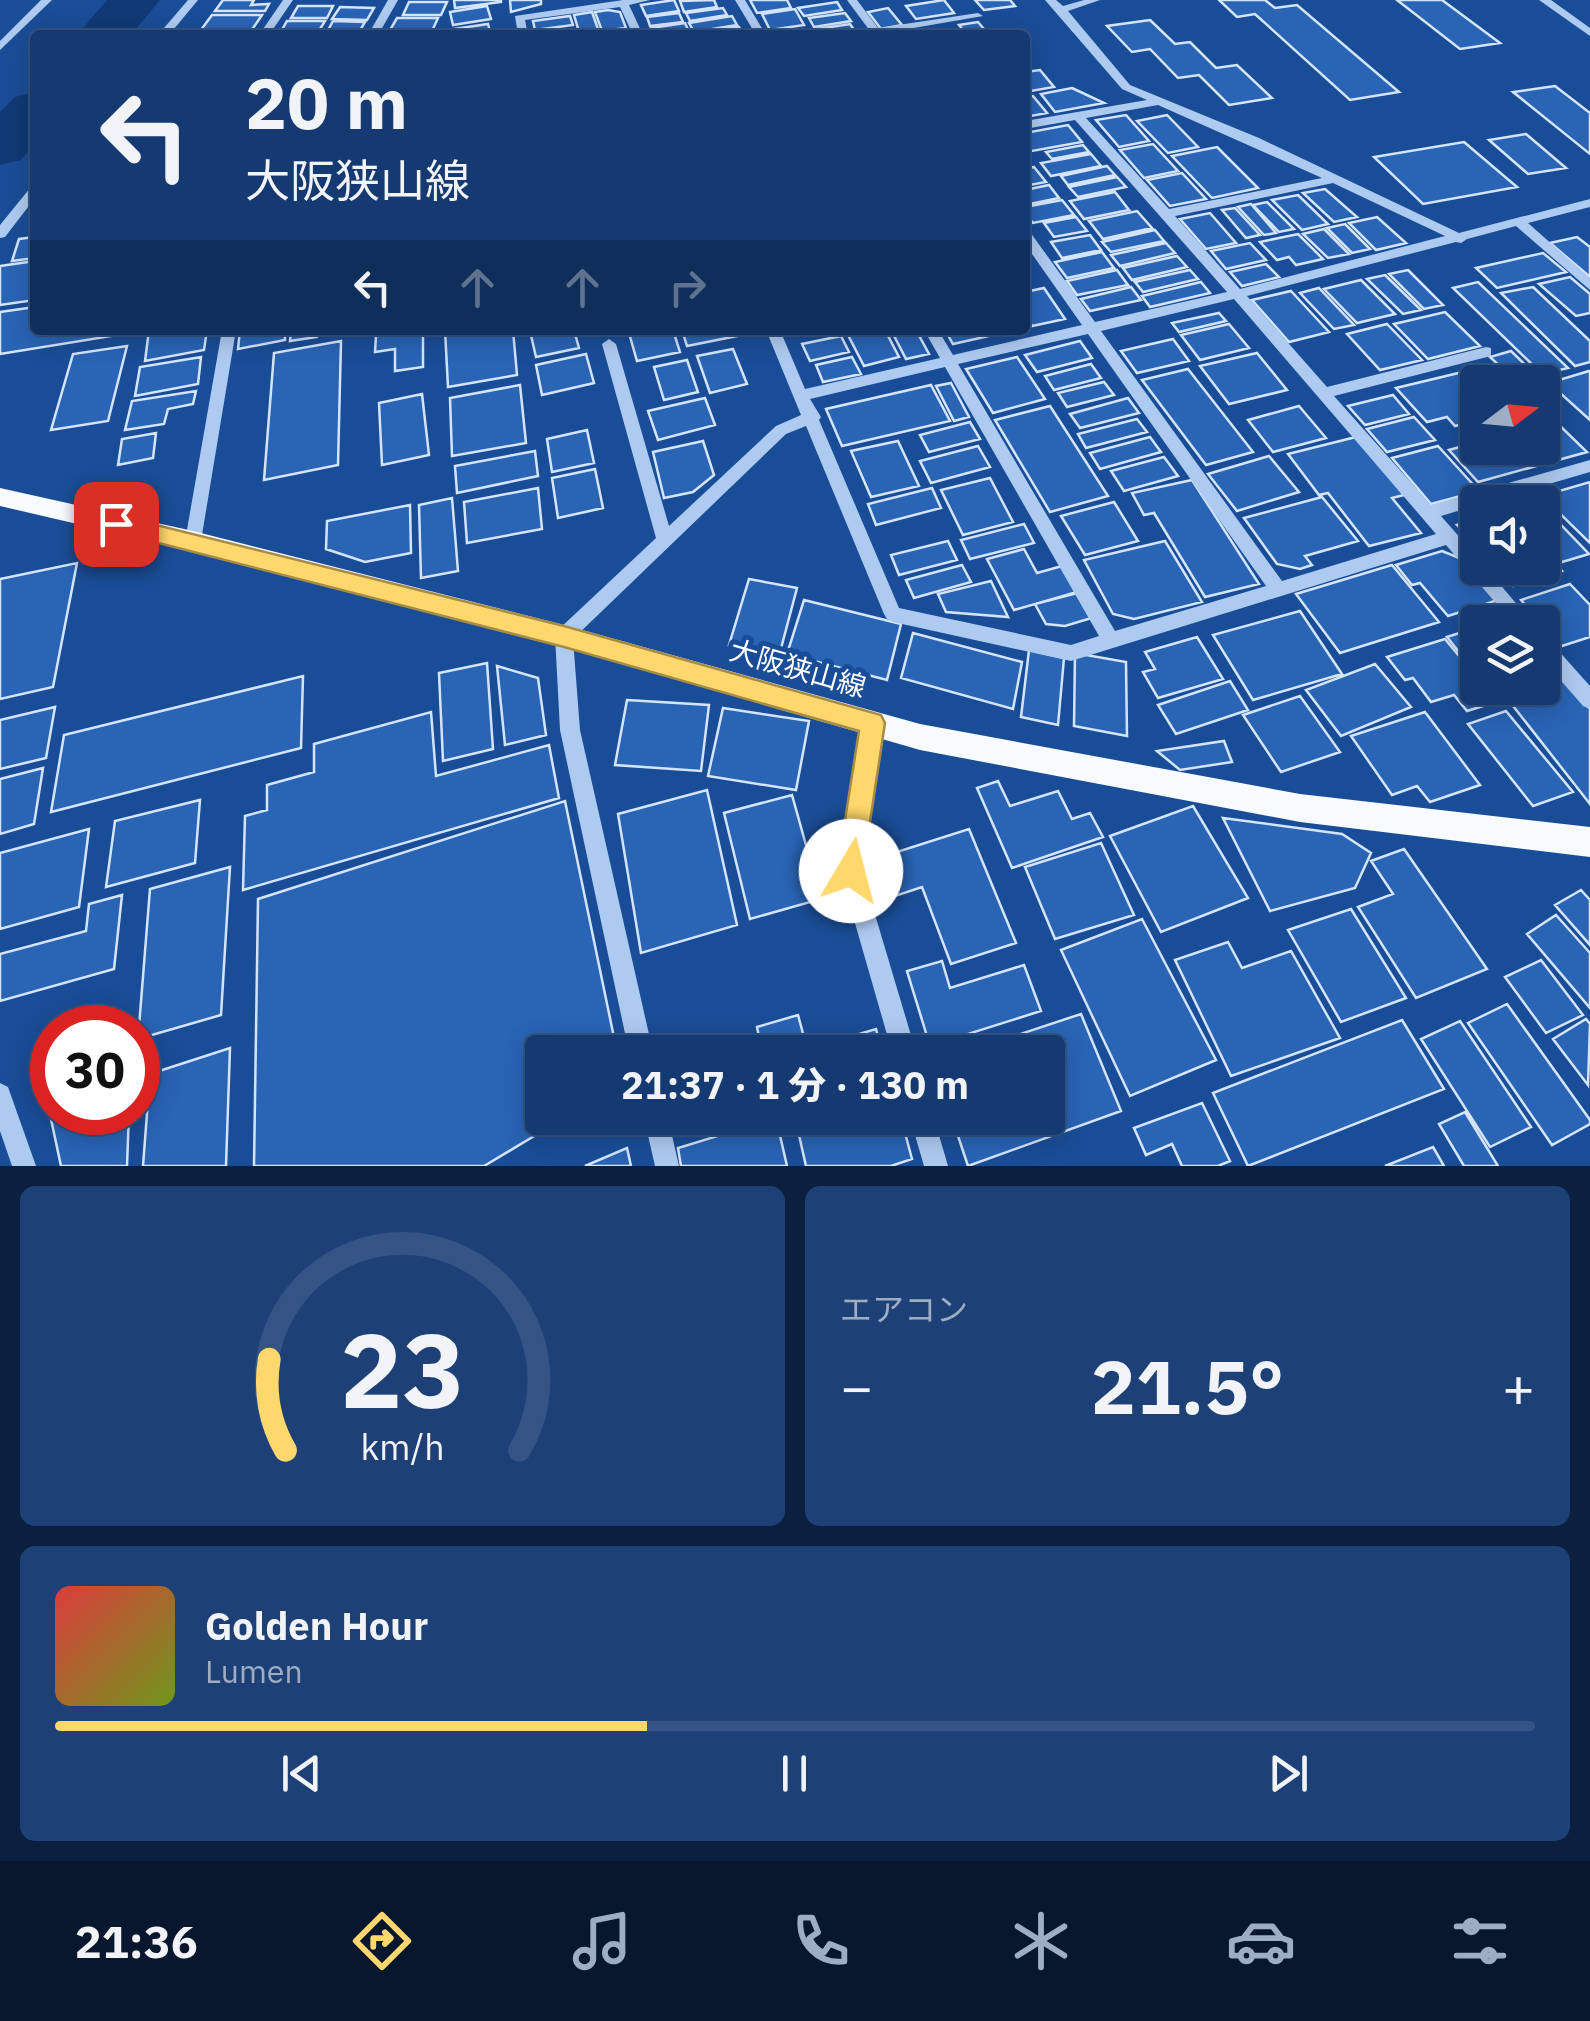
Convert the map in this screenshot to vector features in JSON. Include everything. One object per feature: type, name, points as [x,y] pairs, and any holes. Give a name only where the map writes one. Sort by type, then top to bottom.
[{"type":"main road","name":"大阪狭山線","points":[[0,497],[193,541],[564,636],[920,737],[1300,808],[1590,842]]},
{"type":"street","points":[[0,48],[47,0]]},
{"type":"street","points":[[167,30],[193,0]]},
{"type":"street","points":[[267,30],[288,0]]},
{"type":"street","points":[[377,28],[393,0]]},
{"type":"street","points":[[522,30],[519,18],[645,0]]},
{"type":"street","points":[[740,0],[758,30]]},
{"type":"street","points":[[852,0],[875,30]]},
{"type":"street","points":[[1050,0],[1126,86],[1155,102],[1256,142],[1460,239]]},
{"type":"street","points":[[1062,10],[1095,0]]},
{"type":"street","points":[[1544,0],[1590,32]]},
{"type":"street","points":[[623,3],[636,30]]},
{"type":"street","points":[[895,30],[978,16]]},
{"type":"street","points":[[1030,125],[1155,102]]},
{"type":"street","points":[[1078,116],[1508,605]]},
{"type":"street","points":[[1166,214],[1334,179]]},
{"type":"street","points":[[0,234],[30,196]]},
{"type":"street","points":[[803,395],[1236,294],[1590,204]]},
{"type":"street","points":[[1520,223],[1590,286]]},
{"type":"street","points":[[1030,242],[1278,588]]},
{"type":"street","points":[[193,541],[228,335]]},
{"type":"street","points":[[774,335],[893,614],[1071,652],[1448,537]]},
{"type":"street","points":[[934,335],[1110,640]]},
{"type":"street","points":[[608,344],[665,540]]},
{"type":"street","points":[[1323,393],[1486,352]]},
{"type":"street","points":[[637,1035],[570,730],[564,636],[781,430],[812,417]]},
{"type":"street","points":[[1428,513],[1590,466]]},
{"type":"street","points":[[1560,666],[1590,700]]},
{"type":"street","points":[[872,723],[851,871],[899,1035]]},
{"type":"street","points":[[0,1095],[24,1166]]},
{"type":"street","points":[[660,1135],[667,1166]]},
{"type":"street","points":[[927,1135],[936,1166]]},
{"type":"building","points":[[223,0],[269,4],[265,11],[215,11]]},
{"type":"building","points":[[454,0],[501,0],[501,2],[455,8]]},
{"type":"building","points":[[510,0],[541,0],[541,4],[511,12]]},
{"type":"building","points":[[674,0],[679,11],[646,16],[641,5]]},
{"type":"building","points":[[714,0],[717,7],[684,12],[680,1]]},
{"type":"building","points":[[750,0],[787,0],[791,8],[757,13]]},
{"type":"building","points":[[944,0],[954,13],[916,19],[906,6]]},
{"type":"building","points":[[975,0],[1010,0],[1015,6],[984,10]]},
{"type":"building","points":[[1219,0],[1265,0],[1275,8],[1297,5],[1399,92],[1350,100],[1255,14],[1237,17]]},
{"type":"building","points":[[1397,0],[1442,0],[1500,43],[1460,49]]},
{"type":"building","points":[[409,2],[447,2],[441,15],[403,15]]},
{"type":"building","points":[[837,2],[842,10],[804,16],[798,8]]},
{"type":"building","points":[[298,6],[333,6],[327,18],[291,18]]},
{"type":"building","points":[[487,6],[491,19],[453,25],[450,12]]},
{"type":"building","points":[[340,7],[374,8],[367,20],[332,19]]},
{"type":"building","points":[[723,8],[727,15],[690,21],[686,13]]},
{"type":"building","points":[[888,8],[902,25],[881,29],[868,12]]},
{"type":"building","points":[[795,9],[804,25],[770,30],[762,14]]},
{"type":"building","points":[[592,12],[598,30],[578,30],[574,15]]},
{"type":"building","points":[[595,12],[620,12],[626,28],[602,30]]},
{"type":"building","points":[[679,13],[683,22],[650,26],[647,17]]},
{"type":"building","points":[[845,13],[851,21],[814,27],[809,18]]},
{"type":"building","points":[[212,15],[262,15],[252,30],[201,30]]},
{"type":"building","points":[[570,16],[573,25],[535,30],[533,21]]},
{"type":"building","points":[[732,16],[737,25],[693,30],[689,23]]},
{"type":"building","points":[[397,18],[438,18],[432,30],[390,30]]},
{"type":"building","points":[[1150,20],[1175,44],[1190,42],[1216,68],[1237,65],[1272,98],[1229,105],[1199,75],[1178,78],[1150,49],[1132,52],[1107,26]]},
{"type":"building","points":[[287,21],[325,21],[319,30],[282,30]]},
{"type":"building","points":[[333,21],[365,22],[360,30],[328,30]]},
{"type":"building","points":[[978,22],[985,30],[963,30],[959,25]]},
{"type":"building","points":[[685,23],[688,30],[652,30]]},
{"type":"building","points":[[488,24],[490,30],[447,30]]},
{"type":"building","points":[[850,24],[854,30],[811,30]]},
{"type":"building","points":[[1040,70],[1054,87],[1030,91],[1030,71]]},
{"type":"building","points":[[1555,86],[1590,113],[1590,154],[1513,92]]},
{"type":"building","points":[[1072,88],[1104,103],[1055,112],[1041,94]]},
{"type":"building","points":[[1033,96],[1047,113],[1030,116]]},
{"type":"building","points":[[1126,115],[1149,141],[1119,147],[1096,120]]},
{"type":"building","points":[[1167,115],[1198,147],[1168,153],[1137,121]]},
{"type":"building","points":[[1068,125],[1082,142],[1032,151],[1030,132]]},
{"type":"building","points":[[1526,134],[1566,168],[1528,174],[1489,140]]},
{"type":"building","points":[[1464,142],[1517,187],[1423,204],[1374,157]]},
{"type":"building","points":[[1153,144],[1178,171],[1144,178],[1120,150]]},
{"type":"building","points":[[1083,145],[1089,152],[1052,159],[1046,152]]},
{"type":"building","points":[[1217,147],[1258,188],[1212,198],[1172,156]]},
{"type":"building","points":[[1091,154],[1101,166],[1051,176],[1041,163]]},
{"type":"building","points":[[1107,166],[1115,175],[1068,185],[1061,176]]},
{"type":"building","points":[[1034,167],[1046,182],[1030,185],[1030,168]]},
{"type":"building","points":[[1182,173],[1206,199],[1170,206],[1147,180]]},
{"type":"building","points":[[1117,177],[1126,187],[1078,197],[1069,187]]},
{"type":"building","points":[[1049,185],[1059,198],[1030,204],[1030,189]]},
{"type":"building","points":[[1325,189],[1357,217],[1334,222],[1303,193]]},
{"type":"building","points":[[1115,192],[1129,210],[1084,219],[1070,201]]},
{"type":"building","points":[[1298,195],[1328,224],[1302,230],[1272,200]]},
{"type":"building","points":[[1062,200],[1074,215],[1033,223],[1030,206]]},
{"type":"building","points":[[1267,202],[1294,229],[1279,232],[1253,205]]},
{"type":"building","points":[[1251,204],[1276,233],[1264,235],[1238,207]]},
{"type":"building","points":[[1235,208],[1260,235],[1246,238],[1222,210]]},
{"type":"building","points":[[1137,211],[1152,228],[1103,239],[1089,221]]},
{"type":"building","points":[[1210,213],[1236,243],[1206,249],[1180,219]]},
{"type":"building","points":[[1076,217],[1087,231],[1054,237],[1044,223]]},
{"type":"building","points":[[1377,217],[1406,243],[1376,250],[1349,223]]},
{"type":"building","points":[[1345,224],[1370,249],[1352,253],[1327,228]]},
{"type":"building","points":[[1324,229],[1349,254],[1328,258],[1303,234]]},
{"type":"building","points":[[1155,230],[1164,241],[1111,252],[1102,242]]},
{"type":"building","points":[[1298,234],[1323,259],[1296,265],[1289,257],[1277,260],[1260,242]]},
{"type":"building","points":[[1090,235],[1101,250],[1062,258],[1051,242]]},
{"type":"building","points":[[1577,237],[1590,247],[1590,277],[1550,243]]},
{"type":"building","points":[[30,238],[30,259],[12,261],[19,239]]},
{"type":"building","points":[[1166,243],[1175,253],[1120,266],[1111,255]]},
{"type":"building","points":[[1250,243],[1266,260],[1226,269],[1211,251]]},
{"type":"building","points":[[1102,252],[1114,268],[1067,278],[1055,262]]},
{"type":"building","points":[[1543,253],[1566,272],[1497,288],[1476,268]]},
{"type":"building","points":[[1177,256],[1187,267],[1132,280],[1123,268]]},
{"type":"building","points":[[30,262],[30,301],[0,305],[0,266]]},
{"type":"building","points":[[1266,264],[1279,277],[1242,286],[1230,272]]},
{"type":"building","points":[[1117,270],[1128,285],[1077,295],[1067,281]]},
{"type":"building","points":[[1190,270],[1198,279],[1143,292],[1135,282]]},
{"type":"building","points":[[1408,270],[1443,305],[1424,309],[1389,274]]},
{"type":"building","points":[[1385,275],[1421,310],[1403,314],[1367,279]]},
{"type":"building","points":[[1570,277],[1590,294],[1590,313],[1576,316],[1539,284]]},
{"type":"building","points":[[1361,280],[1395,314],[1357,323],[1324,289]]},
{"type":"building","points":[[1201,282],[1210,293],[1150,307],[1142,296]]},
{"type":"building","points":[[1478,282],[1568,368],[1533,365],[1453,288]]},
{"type":"building","points":[[1131,287],[1141,300],[1090,311],[1081,299]]},
{"type":"building","points":[[1533,287],[1590,341],[1590,362],[1575,366],[1501,293]]},
{"type":"building","points":[[1044,288],[1065,319],[1032,326],[1030,291]]},
{"type":"building","points":[[1319,288],[1354,325],[1334,329],[1300,293]]},
{"type":"building","points":[[1291,291],[1329,332],[1289,342],[1252,300]]},
{"type":"building","points":[[30,308],[30,335],[118,335],[0,354],[0,312]]},
{"type":"building","points":[[1445,312],[1480,346],[1428,359],[1394,324]]},
{"type":"building","points":[[1219,313],[1226,321],[1179,332],[1172,323]]},
{"type":"building","points":[[1229,324],[1249,348],[1200,360],[1181,335]]},
{"type":"building","points":[[1387,324],[1422,360],[1380,370],[1347,334]]},
{"type":"building","points":[[148,335],[206,335],[204,350],[145,361]]},
{"type":"building","points":[[239,335],[285,335],[285,340],[238,349]]},
{"type":"building","points":[[291,335],[317,335],[317,337],[290,341]]},
{"type":"building","points":[[423,335],[423,367],[395,371],[395,349],[375,352],[376,336]]},
{"type":"building","points":[[445,335],[513,335],[517,375],[448,387]]},
{"type":"building","points":[[531,335],[575,335],[579,348],[536,357]]},
{"type":"building","points":[[630,335],[675,335],[680,352],[637,361]]},
{"type":"building","points":[[684,335],[742,335],[687,346]]},
{"type":"building","points":[[848,335],[888,335],[899,357],[864,366]]},
{"type":"building","points":[[894,335],[919,335],[929,354],[906,359]]},
{"type":"building","points":[[948,335],[989,336],[953,344]]},
{"type":"building","points":[[841,336],[849,352],[810,361],[802,344]]},
{"type":"building","points":[[1173,339],[1189,361],[1137,373],[1121,351]]},
{"type":"building","points":[[341,341],[338,465],[264,480],[274,353]]},
{"type":"building","points":[[1080,341],[1092,358],[1037,372],[1025,355]]},
{"type":"building","points":[[127,346],[108,421],[51,430],[73,354]]},
{"type":"building","points":[[733,349],[747,384],[710,393],[697,356]]},
{"type":"building","points":[[1511,351],[1526,365],[1499,365],[1490,357]]},
{"type":"building","points":[[1257,353],[1287,390],[1229,404],[1200,366]]},
{"type":"building","points":[[586,354],[594,383],[542,395],[536,365]]},
{"type":"building","points":[[201,357],[198,384],[135,396],[140,367]]},
{"type":"building","points":[[852,357],[861,374],[823,382],[816,365]]},
{"type":"building","points":[[1017,357],[1045,399],[993,413],[966,369]]},
{"type":"building","points":[[687,360],[698,392],[664,400],[654,367]]},
{"type":"building","points":[[1091,364],[1101,378],[1054,390],[1045,376]]},
{"type":"building","points":[[1188,369],[1253,452],[1206,465],[1142,380]]},
{"type":"building","points":[[1590,372],[1590,420],[1560,393],[1560,380]]},
{"type":"building","points":[[1460,373],[1460,425],[1455,426],[1447,417],[1427,422],[1396,388]]},
{"type":"building","points":[[1104,382],[1114,395],[1067,407],[1058,393]]},
{"type":"building","points":[[951,383],[969,417],[954,421],[936,386]]},
{"type":"building","points":[[520,385],[526,443],[452,456],[450,398]]},
{"type":"building","points":[[931,385],[950,421],[842,446],[826,409]]},
{"type":"building","points":[[196,391],[193,404],[168,409],[164,424],[125,430],[132,401]]},
{"type":"building","points":[[422,394],[429,455],[382,465],[379,403]]},
{"type":"building","points":[[1393,395],[1409,414],[1365,425],[1348,406]]},
{"type":"building","points":[[705,398],[715,425],[658,440],[648,411]]},
{"type":"building","points":[[1128,398],[1139,413],[1080,428],[1070,414]]},
{"type":"building","points":[[1050,406],[1108,496],[1050,512],[995,420]]},
{"type":"building","points":[[1299,406],[1326,438],[1273,452],[1248,420]]},
{"type":"building","points":[[1414,417],[1435,440],[1387,452],[1367,429]]},
{"type":"building","points":[[1137,419],[1147,432],[1086,448],[1078,434]]},
{"type":"building","points":[[970,422],[980,439],[929,452],[920,435]]},
{"type":"building","points":[[1560,426],[1587,452],[1560,459]]},
{"type":"building","points":[[587,430],[594,463],[552,472],[547,439]]},
{"type":"building","points":[[156,433],[153,458],[118,465],[122,439]]},
{"type":"building","points":[[1150,437],[1161,452],[1100,469],[1090,453]]},
{"type":"building","points":[[1356,437],[1404,495],[1392,498],[1421,533],[1369,546],[1328,493],[1319,495],[1288,454]]},
{"type":"building","points":[[703,441],[714,475],[693,492],[664,498],[653,452]]},
{"type":"building","points":[[898,441],[919,486],[871,497],[851,451]]},
{"type":"building","points":[[978,446],[990,467],[931,483],[920,461]]},
{"type":"building","points":[[1438,446],[1474,485],[1460,485],[1460,496],[1431,504],[1392,458]]},
{"type":"building","points":[[1460,447],[1460,462],[1449,450]]},
{"type":"building","points":[[535,451],[538,476],[457,493],[455,466]]},
{"type":"building","points":[[1269,456],[1299,492],[1237,511],[1208,474]]},
{"type":"building","points":[[1164,457],[1178,476],[1124,491],[1111,471]]},
{"type":"building","points":[[1463,465],[1540,465],[1478,482]]},
{"type":"building","points":[[595,469],[603,508],[558,518],[552,478]]},
{"type":"building","points":[[990,478],[1013,522],[963,535],[941,490]]},
{"type":"building","points":[[1192,480],[1259,584],[1205,597],[1154,513],[1144,515],[1132,493]]},
{"type":"building","points":[[1590,482],[1590,543],[1560,514],[1560,491]]},
{"type":"building","points":[[538,488],[542,529],[467,543],[464,502]]},
{"type":"building","points":[[932,488],[941,508],[876,525],[868,504]]},
{"type":"building","points":[[1322,497],[1358,541],[1305,556],[1312,565],[1300,569],[1277,564],[1244,518]]},
{"type":"building","points":[[452,498],[458,571],[421,578],[419,505]]},
{"type":"building","points":[[1114,502],[1138,541],[1085,555],[1061,516]]},
{"type":"building","points":[[410,505],[411,553],[365,562],[326,549],[327,521]]},
{"type":"building","points":[[1024,524],[1034,543],[970,559],[961,540]]},
{"type":"building","points":[[1560,524],[1589,554],[1560,560]]},
{"type":"building","points":[[948,541],[957,560],[899,575],[891,555]]},
{"type":"building","points":[[1165,541],[1202,602],[1134,619],[1113,614],[1084,560]]},
{"type":"building","points":[[1024,549],[1037,573],[1062,566],[1077,592],[1014,610],[987,559]]},
{"type":"building","points":[[1442,551],[1460,558],[1460,585],[1485,585],[1498,600],[1460,605],[1460,612],[1448,616],[1420,583],[1412,585],[1396,565]]},
{"type":"building","points":[[77,563],[53,687],[0,699],[0,579]]},
{"type":"building","points":[[962,565],[971,582],[914,598],[906,580]]},
{"type":"building","points":[[1392,565],[1439,622],[1340,653],[1296,594]]},
{"type":"building","points":[[749,579],[797,588],[779,656],[729,645]]},
{"type":"building","points":[[991,581],[1008,617],[946,612],[938,594]]},
{"type":"building","points":[[1570,584],[1590,605],[1590,637],[1562,646],[1560,605],[1525,605],[1521,600]]},
{"type":"building","points":[[1081,592],[1095,617],[1065,626],[1046,624],[1035,604]]},
{"type":"building","points":[[804,600],[901,624],[887,680],[787,654]]},
{"type":"building","points":[[1300,611],[1342,674],[1253,700],[1213,635]]},
{"type":"building","points":[[913,633],[1022,662],[1013,709],[901,678]]},
{"type":"building","points":[[1460,633],[1460,653],[1447,637]]},
{"type":"building","points":[[1197,637],[1223,679],[1158,698],[1143,672],[1155,669],[1145,652]]},
{"type":"building","points":[[1445,639],[1460,657],[1460,702],[1454,695],[1431,702],[1413,678],[1405,680],[1387,657]]},
{"type":"building","points":[[1029,650],[1064,658],[1058,725],[1021,717]]},
{"type":"building","points":[[1075,653],[1126,662],[1127,736],[1074,726]]},
{"type":"building","points":[[487,663],[493,749],[443,761],[439,673]]},
{"type":"building","points":[[1375,664],[1411,707],[1341,736],[1306,690]]},
{"type":"building","points":[[497,666],[538,678],[546,735],[505,745]]},
{"type":"building","points":[[1560,673],[1590,709],[1590,804],[1512,705],[1560,705]]},
{"type":"building","points":[[303,676],[301,748],[51,812],[64,735]]},
{"type":"building","points":[[1230,681],[1248,710],[1176,734],[1158,705]]},
{"type":"building","points":[[1300,696],[1340,752],[1281,772],[1243,715]]},
{"type":"building","points":[[627,700],[709,705],[701,771],[615,765]]},
{"type":"building","points":[[1462,705],[1486,705],[1467,711]]},
{"type":"building","points":[[55,707],[46,758],[0,769],[0,720]]},
{"type":"building","points":[[723,708],[809,721],[796,790],[708,776]]},
{"type":"building","points":[[1506,711],[1573,792],[1533,806],[1468,724]]},
{"type":"building","points":[[431,712],[436,776],[549,745],[559,798],[243,890],[245,816],[267,810],[267,785],[314,772],[314,744]]},
{"type":"building","points":[[1425,712],[1480,785],[1430,802],[1417,786],[1392,795],[1351,736]]},
{"type":"building","points":[[1224,741],[1232,762],[1180,770],[1157,751]]},
{"type":"building","points":[[43,768],[34,824],[0,834],[0,779]]},
{"type":"building","points":[[998,781],[1010,806],[1058,791],[1072,819],[1090,813],[1103,837],[1012,868],[977,788]]},
{"type":"building","points":[[707,790],[737,925],[641,953],[618,814]]},
{"type":"building","points":[[792,795],[821,899],[750,919],[724,813]]},
{"type":"building","points":[[200,800],[195,863],[106,887],[115,821]]},
{"type":"building","points":[[565,801],[613,1035],[525,1035],[525,1135],[536,1135],[484,1166],[254,1166],[258,899]]},
{"type":"building","points":[[1193,806],[1248,898],[1161,932],[1110,836]]},
{"type":"building","points":[[1223,818],[1342,834],[1371,853],[1355,888],[1270,911]]},
{"type":"building","points":[[89,829],[79,907],[0,929],[0,853]]},
{"type":"building","points":[[969,829],[1016,943],[951,964],[922,887],[895,896],[881,857]]},
{"type":"building","points":[[1101,843],[1134,915],[1055,939],[1025,867]]},
{"type":"building","points":[[1404,849],[1487,969],[1416,998],[1358,907],[1393,894],[1371,861]]},
{"type":"building","points":[[230,867],[221,1015],[160,1033],[160,1005],[141,1005],[150,889]]},
{"type":"building","points":[[1581,890],[1590,900],[1590,945],[1555,905]]},
{"type":"building","points":[[122,895],[114,969],[0,1001],[0,954],[86,931],[89,904]]},
{"type":"building","points":[[1351,909],[1406,998],[1341,1022],[1288,930]]},
{"type":"building","points":[[1556,915],[1590,953],[1590,1008],[1527,934]]},
{"type":"building","points":[[1142,919],[1216,1060],[1130,1096],[1061,950]]},
{"type":"building","points":[[1228,942],[1242,968],[1291,951],[1340,1038],[1231,1076],[1175,960]]},
{"type":"building","points":[[1541,960],[1583,1015],[1546,1033],[1505,977]]},
{"type":"building","points":[[942,961],[950,988],[1024,965],[1041,1011],[965,1035],[927,1035],[907,971]]},
{"type":"building","points":[[1507,1004],[1590,1120],[1590,1124],[1552,1145],[1468,1023]]},
{"type":"building","points":[[1081,1014],[1121,1111],[1065,1131],[1065,1035],[1017,1035]]},
{"type":"building","points":[[798,1015],[803,1035],[759,1035],[757,1027]]},
{"type":"building","points":[[1586,1019],[1590,1024],[1588,1085],[1553,1039]]},
{"type":"building","points":[[1402,1020],[1444,1089],[1248,1166],[1213,1093]]},
{"type":"building","points":[[1460,1021],[1531,1127],[1490,1147],[1421,1039]]},
{"type":"building","points":[[876,1029],[878,1035],[856,1035]]},
{"type":"building","points":[[230,1048],[226,1166],[143,1166],[145,1135],[160,1135],[160,1071]]},
{"type":"building","points":[[1202,1103],[1230,1161],[1218,1166],[1182,1166],[1172,1144],[1146,1155],[1134,1128]]},
{"type":"building","points":[[1465,1112],[1498,1166],[1464,1166],[1439,1124]]},
{"type":"building","points":[[54,1135],[128,1135],[127,1166],[61,1166]]},
{"type":"building","points":[[720,1135],[780,1135],[787,1166],[681,1166],[678,1148]]},
{"type":"building","points":[[799,1135],[906,1135],[912,1159],[891,1166],[806,1166]]},
{"type":"building","points":[[958,1135],[1054,1135],[968,1166]]},
{"type":"building","points":[[1433,1147],[1444,1166],[1385,1166]]},
{"type":"building","points":[[627,1148],[631,1166],[585,1166]]},
{"type":"waterway","points":[[108,30],[135,0]]},
{"type":"waterway","points":[[0,147],[30,114]]},
{"type":"route","points":[[116,524],[564,636],[872,723],[851,871]]}]
